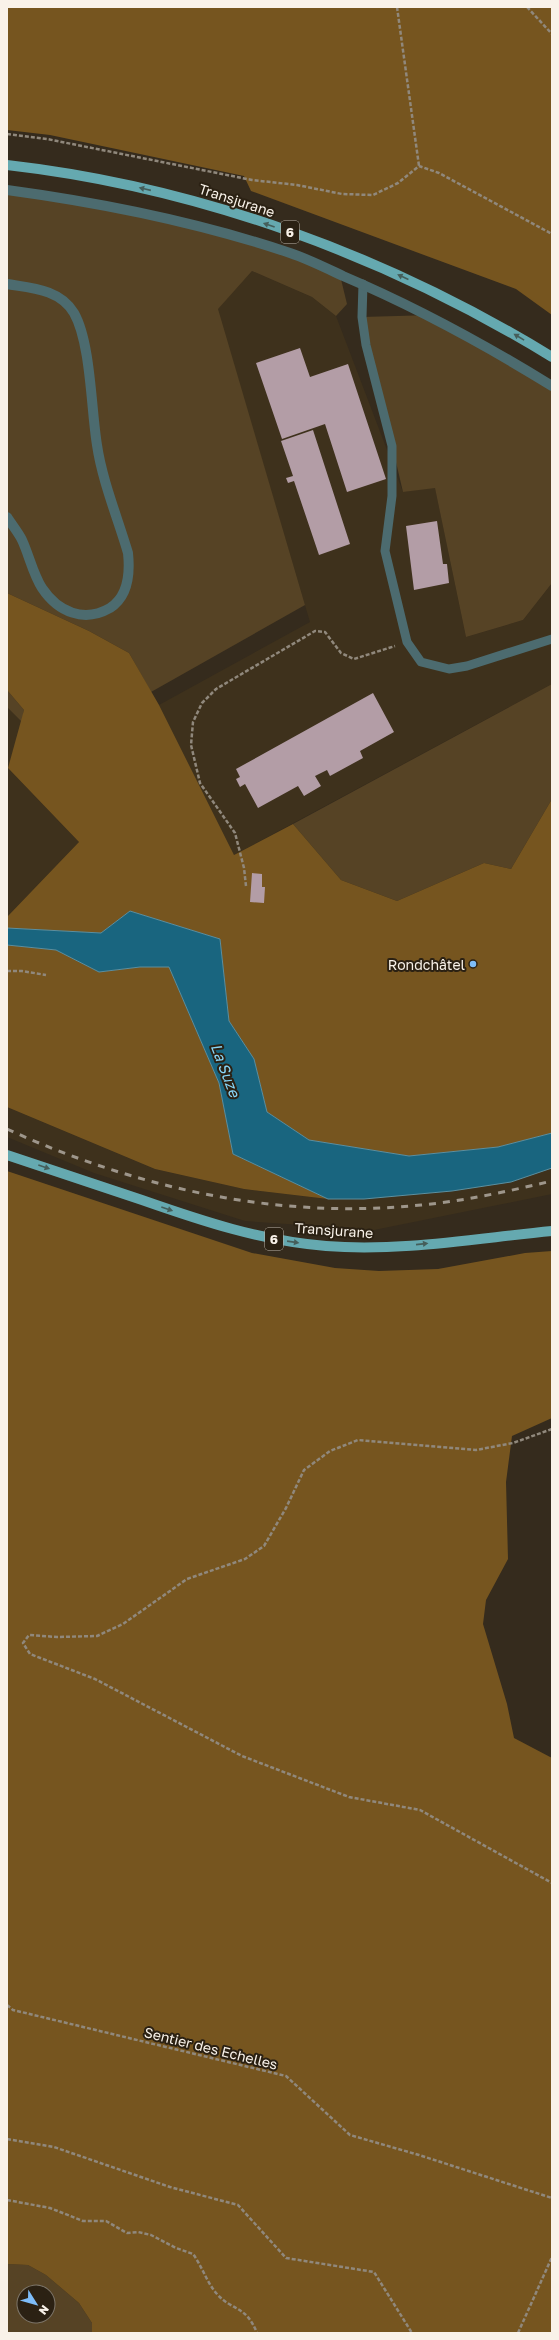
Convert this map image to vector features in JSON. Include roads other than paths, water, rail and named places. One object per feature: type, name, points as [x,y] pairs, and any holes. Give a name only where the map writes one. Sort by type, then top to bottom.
[{"type":"main road","name":"Transjurane","points":[[7,165],[61,172],[204,202],[294,233],[371,262],[457,302],[552,357]]},
{"type":"main road","name":"Transjurane","points":[[7,1155],[191,1217],[248,1234],[291,1242],[326,1246],[409,1246],[552,1231]]},
{"type":"street","points":[[7,190],[77,200],[236,236],[292,254],[424,312],[486,345],[552,386]]},
{"type":"street","points":[[7,284],[42,289],[59,297],[74,313],[84,340],[97,446],[128,553],[130,571],[125,590],[112,607],[95,615],[75,615],[57,604],[42,588],[21,539],[7,517]]},
{"type":"lane","points":[[363,284],[362,317],[366,345],[392,446],[392,496],[385,551],[407,642],[421,662],[450,669],[467,666],[552,639]]},
{"type":"water","name":"La Suze","points":[[130,911],[220,939],[229,1021],[254,1059],[267,1112],[309,1140],[409,1156],[498,1147],[552,1133],[552,1168],[511,1182],[452,1191],[364,1199],[328,1199],[233,1154],[219,1083],[169,967],[140,967],[99,972],[56,950],[7,945],[7,928],[101,933]]},
{"type":"railway","points":[[7,1129],[56,1150],[106,1168],[157,1183],[209,1195],[261,1203],[314,1208],[367,1208],[421,1205],[503,1192],[552,1181]]},
{"type":"place","name":"Rondchâtel","points":[[473,964]]}]
